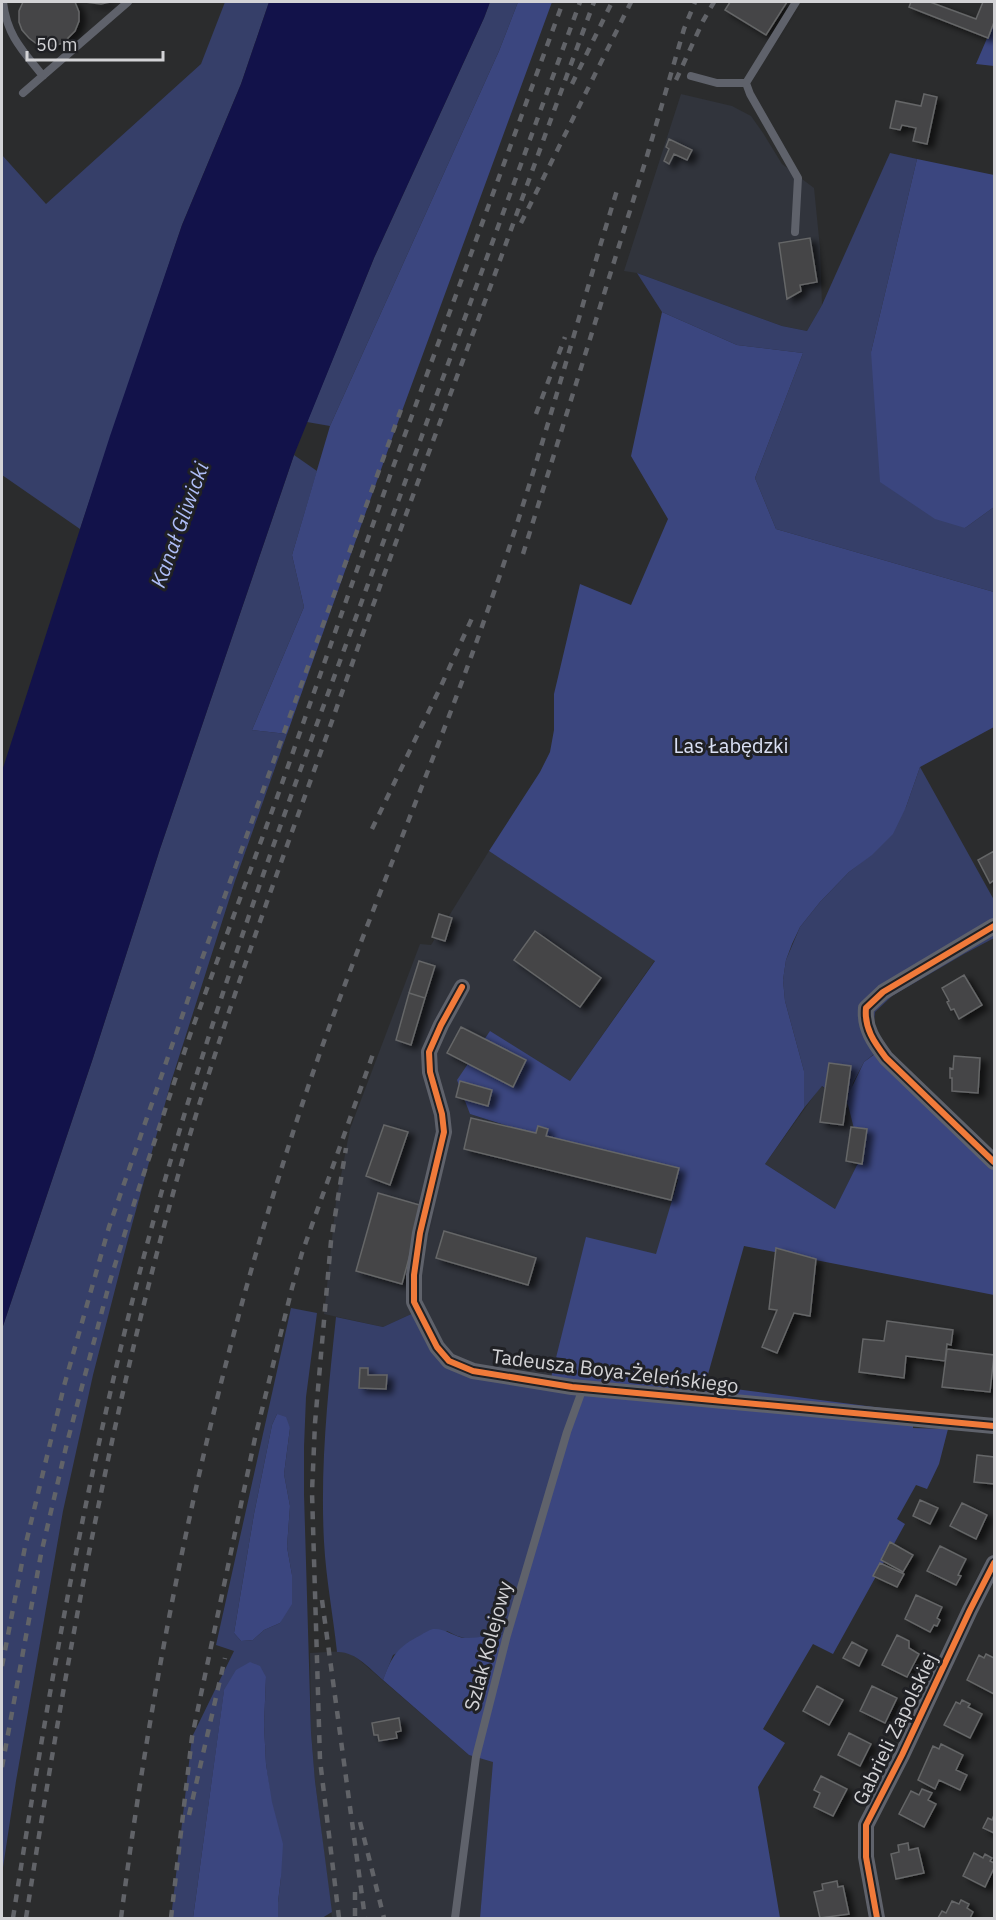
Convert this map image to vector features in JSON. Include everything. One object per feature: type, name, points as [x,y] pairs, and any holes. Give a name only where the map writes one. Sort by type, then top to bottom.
[{"type":"street","points":[[994,926],[883,992],[866,1008],[865,1018],[874,1042],[886,1058],[994,1162]]},
{"type":"street","name":"Tadeusza Boya-Żeleńskiego","points":[[462,987],[429,1052],[430,1072],[442,1114],[444,1132],[420,1233],[414,1275],[414,1302],[437,1347],[449,1361],[473,1371],[583,1388],[994,1426]]},
{"type":"street","name":"Gabrieli Zapolskiej","points":[[878,1918],[866,1857],[866,1825],[994,1563]]},
{"type":"lane","points":[[3,2],[12,37],[43,76]]},
{"type":"lane","points":[[23,93],[128,2]]},
{"type":"lane","points":[[746,83],[796,2]]},
{"type":"lane","points":[[691,76],[717,83],[746,83]]},
{"type":"lane","points":[[746,83],[798,178],[795,232]]},
{"type":"lane","name":"Szlak Kolejowy","points":[[455,1918],[476,1757],[507,1635],[567,1432],[583,1388]]},
{"type":"shaded area","points":[[225,2],[269,2],[241,84],[182,225],[80,529],[2,475],[2,155],[46,204],[201,64]]},
{"type":"shaded area","points":[[490,2],[518,2],[499,51],[330,426],[307,422],[374,258]]},
{"type":"shaded area","points":[[681,94],[732,106],[751,116],[782,164],[814,188],[820,248],[822,305],[807,331],[782,326],[637,273],[624,271]]},
{"type":"shaded area","points":[[890,153],[917,159],[871,352],[965,528],[994,507],[994,592],[776,529],[755,478],[803,353],[737,345],[662,312],[637,273],[782,326],[807,331],[822,305]]},
{"type":"shaded area","points":[[294,455],[317,471],[292,555],[304,607],[252,730],[287,734],[235,881],[171,1082],[93,1375],[63,1511],[2,1874],[2,1329],[160,849]]},
{"type":"shaded area","points":[[920,767],[994,900],[994,938],[892,996],[875,1012],[874,1022],[883,1047],[864,1062],[853,1083],[848,1105],[822,1086],[804,1108],[804,1071],[785,1001],[783,980],[786,960],[800,927],[849,872],[872,854],[906,807]]},
{"type":"shaded area","points":[[489,851],[655,960],[570,1081],[490,1032],[470,1114],[678,1180],[657,1254],[548,1390],[455,1369],[420,1310],[383,1327],[324,1314],[336,1201],[350,1129],[420,944],[431,945]]},
{"type":"shaded area","points":[[821,1086],[848,1105],[861,1157],[835,1209],[765,1164]]},
{"type":"shaded area","points":[[291,1308],[317,1313],[306,1397],[304,1494],[311,1732],[332,1912],[322,1918],[278,1918],[281,1877],[266,1764],[264,1725],[266,1677],[224,1691],[193,1918],[171,1918],[192,1737],[234,1651],[216,1645]],"holes":[[[277,1414],[290,1428],[284,1474],[290,1506],[287,1547],[292,1575],[280,1623],[264,1630],[253,1640],[241,1641],[234,1633],[254,1514],[272,1425]]]},
{"type":"shaded area","points":[[420,1310],[443,1355],[578,1395],[507,1635],[467,1638],[447,1631],[393,1655],[383,1680],[350,1654],[337,1652],[326,1570],[323,1514],[330,1373],[336,1317],[383,1327]]},
{"type":"shaded area","points":[[345,1651],[357,1658],[469,1755],[494,1761],[480,1918],[332,1918],[315,1781],[311,1732],[310,1653]]},
{"type":"green space","points":[[518,2],[552,2],[394,433],[287,734],[252,730],[304,607],[292,555],[330,426],[499,51]]},
{"type":"green space","points":[[994,22],[994,66],[976,64]]},
{"type":"green space","points":[[917,159],[994,175],[994,507],[965,528],[935,519],[880,482],[871,352]]},
{"type":"green space","name":"Las Łabędzki","points":[[662,312],[737,345],[803,353],[755,478],[776,529],[994,592],[994,727],[920,767],[906,807],[893,834],[872,855],[849,872],[820,902],[800,927],[792,944],[786,960],[783,980],[785,1001],[804,1071],[804,1108],[765,1164],[835,1209],[861,1157],[848,1105],[849,1093],[864,1062],[883,1048],[994,1157],[994,1295],[744,1246],[705,1385],[913,1412],[913,1428],[948,1429],[939,1464],[927,1489],[916,1485],[897,1519],[905,1524],[833,1654],[813,1644],[763,1729],[785,1743],[758,1787],[780,1918],[480,1918],[493,1762],[469,1755],[383,1680],[396,1653],[413,1639],[431,1629],[442,1630],[465,1638],[507,1635],[578,1395],[548,1390],[586,1237],[656,1254],[678,1180],[470,1114],[457,1080],[490,1031],[570,1081],[655,961],[489,851],[540,772],[550,752],[554,730],[554,694],[580,584],[631,605],[668,519],[631,456]]},
{"type":"green space","points":[[277,1414],[286,1417],[290,1428],[284,1474],[290,1506],[287,1547],[292,1575],[292,1604],[280,1623],[264,1630],[253,1640],[241,1641],[234,1633],[254,1514],[272,1425]]},
{"type":"green space","points":[[250,1662],[260,1666],[266,1677],[264,1725],[266,1764],[272,1802],[283,1844],[278,1918],[193,1918],[224,1690],[236,1670]]},
{"type":"water","name":"Kanał Gliwicki","points":[[269,2],[490,2],[374,258],[294,455],[160,849],[2,1329],[2,771],[110,436],[182,225],[241,84]]},
{"type":"building","points":[[23,2],[75,2],[79,12],[79,21],[75,31],[63,43],[53,46],[37,44],[22,30],[19,22],[19,11]]},
{"type":"building","points":[[85,2],[110,2],[101,4]]},
{"type":"building","points":[[730,2],[787,2],[766,35],[725,10]]},
{"type":"building","points":[[911,2],[930,2],[976,19],[983,2],[994,2],[994,22],[988,38],[909,7]]},
{"type":"building","points":[[924,94],[937,97],[927,144],[913,141],[916,128],[902,125],[900,130],[890,128],[896,101],[921,106]]},
{"type":"building","points":[[669,139],[692,150],[687,160],[674,154],[669,164],[664,161],[669,149],[666,147]]},
{"type":"building","points":[[810,238],[817,282],[800,285],[801,291],[787,299],[779,243]]},
{"type":"building","points":[[994,851],[994,880],[990,883],[978,860]]},
{"type":"building","points":[[439,914],[452,918],[445,941],[432,937]]},
{"type":"building","points":[[535,931],[601,978],[580,1007],[514,960]]},
{"type":"building","points":[[419,961],[435,966],[425,998],[409,993]]},
{"type":"building","points":[[964,975],[982,1005],[959,1019],[954,1009],[951,1010],[942,988]]},
{"type":"building","points":[[409,993],[425,998],[411,1045],[396,1040]]},
{"type":"building","points":[[461,1027],[526,1060],[513,1087],[447,1053]]},
{"type":"building","points":[[954,1056],[980,1058],[978,1093],[952,1091],[950,1068],[953,1069]]},
{"type":"building","points":[[829,1063],[851,1066],[843,1125],[820,1122]]},
{"type":"building","points":[[460,1081],[492,1090],[488,1106],[456,1097]]},
{"type":"building","points":[[471,1118],[536,1133],[538,1126],[548,1129],[546,1136],[679,1168],[671,1200],[464,1149]]},
{"type":"building","points":[[384,1125],[408,1132],[390,1185],[366,1176]]},
{"type":"building","points":[[851,1127],[867,1129],[862,1164],[846,1161]]},
{"type":"building","points":[[378,1193],[423,1206],[402,1284],[356,1271]]},
{"type":"building","points":[[444,1231],[536,1258],[528,1285],[436,1258]]},
{"type":"building","points":[[776,1248],[816,1259],[810,1316],[794,1313],[777,1353],[762,1347],[777,1310],[769,1309]]},
{"type":"building","points":[[887,1321],[953,1330],[951,1345],[947,1344],[945,1361],[906,1356],[904,1378],[859,1372],[863,1339],[884,1341]]},
{"type":"building","points":[[947,1349],[994,1355],[990,1392],[942,1387]]},
{"type":"building","points":[[360,1368],[368,1368],[368,1375],[387,1375],[386,1389],[359,1388]]},
{"type":"building","points":[[977,1455],[994,1457],[994,1484],[974,1482]]},
{"type":"building","points":[[920,1500],[938,1508],[930,1524],[913,1516]]},
{"type":"building","points":[[962,1503],[987,1515],[976,1539],[950,1526]]},
{"type":"building","points":[[890,1542],[913,1555],[903,1572],[881,1560]]},
{"type":"building","points":[[940,1546],[966,1559],[956,1585],[927,1571]]},
{"type":"building","points":[[880,1563],[904,1574],[897,1587],[873,1576]]},
{"type":"building","points":[[916,1595],[942,1607],[937,1618],[940,1620],[930,1632],[905,1619]]},
{"type":"building","points":[[897,1635],[909,1641],[909,1648],[919,1654],[907,1677],[882,1665]]},
{"type":"building","points":[[852,1642],[867,1650],[859,1666],[843,1658]]},
{"type":"building","points":[[986,1654],[994,1658],[994,1694],[967,1680],[979,1655],[984,1658]]},
{"type":"building","points":[[817,1686],[843,1700],[829,1725],[803,1711]]},
{"type":"building","points":[[872,1686],[897,1698],[885,1723],[860,1711]]},
{"type":"building","points":[[962,1700],[970,1704],[968,1707],[982,1714],[970,1738],[944,1725],[956,1702],[960,1704]]},
{"type":"building","points":[[399,1718],[401,1731],[396,1732],[397,1738],[379,1741],[378,1735],[374,1735],[372,1723]]},
{"type":"building","points":[[849,1733],[871,1744],[860,1766],[838,1755]]},
{"type":"building","points":[[941,1744],[963,1755],[956,1770],[967,1775],[960,1790],[939,1780],[935,1789],[918,1780],[933,1746],[939,1749]]},
{"type":"building","points":[[821,1776],[847,1789],[833,1816],[814,1807],[820,1793],[814,1790]]},
{"type":"building","points":[[922,1789],[932,1793],[928,1800],[936,1804],[924,1827],[899,1814],[911,1791],[919,1795]]},
{"type":"building","points":[[994,1815],[994,1833],[983,1828],[988,1818],[992,1820]]},
{"type":"building","points":[[908,1843],[909,1850],[918,1848],[924,1873],[896,1879],[891,1854],[899,1852],[898,1845]]},
{"type":"building","points":[[974,1853],[983,1858],[985,1854],[992,1858],[990,1861],[994,1863],[985,1887],[963,1876]]},
{"type":"building","points":[[837,1881],[838,1887],[843,1886],[849,1914],[820,1918],[814,1892],[823,1890],[822,1884]]},
{"type":"building","points":[[961,1900],[969,1904],[967,1908],[973,1912],[970,1918],[938,1918],[942,1911],[946,1913],[952,1901],[959,1904]]},
{"type":"railway","points":[[2,1767],[41,1554],[67,1443],[110,1281],[137,1194],[190,1035],[279,792],[392,470],[563,2]]},
{"type":"railway","points":[[13,1918],[74,1561],[112,1384],[179,1131],[228,977],[281,825],[580,2]]},
{"type":"railway","points":[[26,1918],[55,1739],[105,1472],[146,1296],[205,1085],[267,902],[390,557],[594,2]]},
{"type":"railway","points":[[572,84],[612,2]]},
{"type":"railway","points":[[521,223],[631,2]]},
{"type":"railway","points":[[523,554],[647,156],[684,29],[695,2]]},
{"type":"railway","points":[[676,80],[714,2]]},
{"type":"railway","points":[[121,1918],[152,1710],[171,1606],[217,1400],[243,1298],[305,1096],[327,1033],[471,658],[510,545],[618,187]]},
{"type":"railway","points":[[536,414],[565,337]]},
{"type":"railway","points":[[2,1666],[25,1547],[64,1386],[109,1227],[202,959],[403,404]]},
{"type":"railway","points":[[372,829],[473,616]]},
{"type":"railway","points":[[171,1918],[192,1737],[255,1438],[302,1253],[373,1054]]},
{"type":"railway","points":[[339,1918],[320,1760],[312,1492],[315,1423],[331,1241],[346,1148]]},
{"type":"railway","points":[[322,1600],[365,1918]]},
{"type":"railway","points":[[189,1815],[225,1658]]},
{"type":"railway","points":[[360,1822],[384,1918]]},
{"type":"railway","points":[[355,1892],[355,1918]]},
{"type":"cycle path","points":[[994,926],[883,992],[866,1008],[871,1034],[886,1058],[994,1162]]},
{"type":"cycle path","points":[[462,987],[429,1052],[430,1072],[442,1114],[444,1132],[420,1233],[414,1275],[414,1302],[437,1347],[449,1361],[473,1371],[572,1387],[994,1426]]},
{"type":"cycle path","points":[[877,1918],[866,1857],[866,1825],[994,1563]]}]
